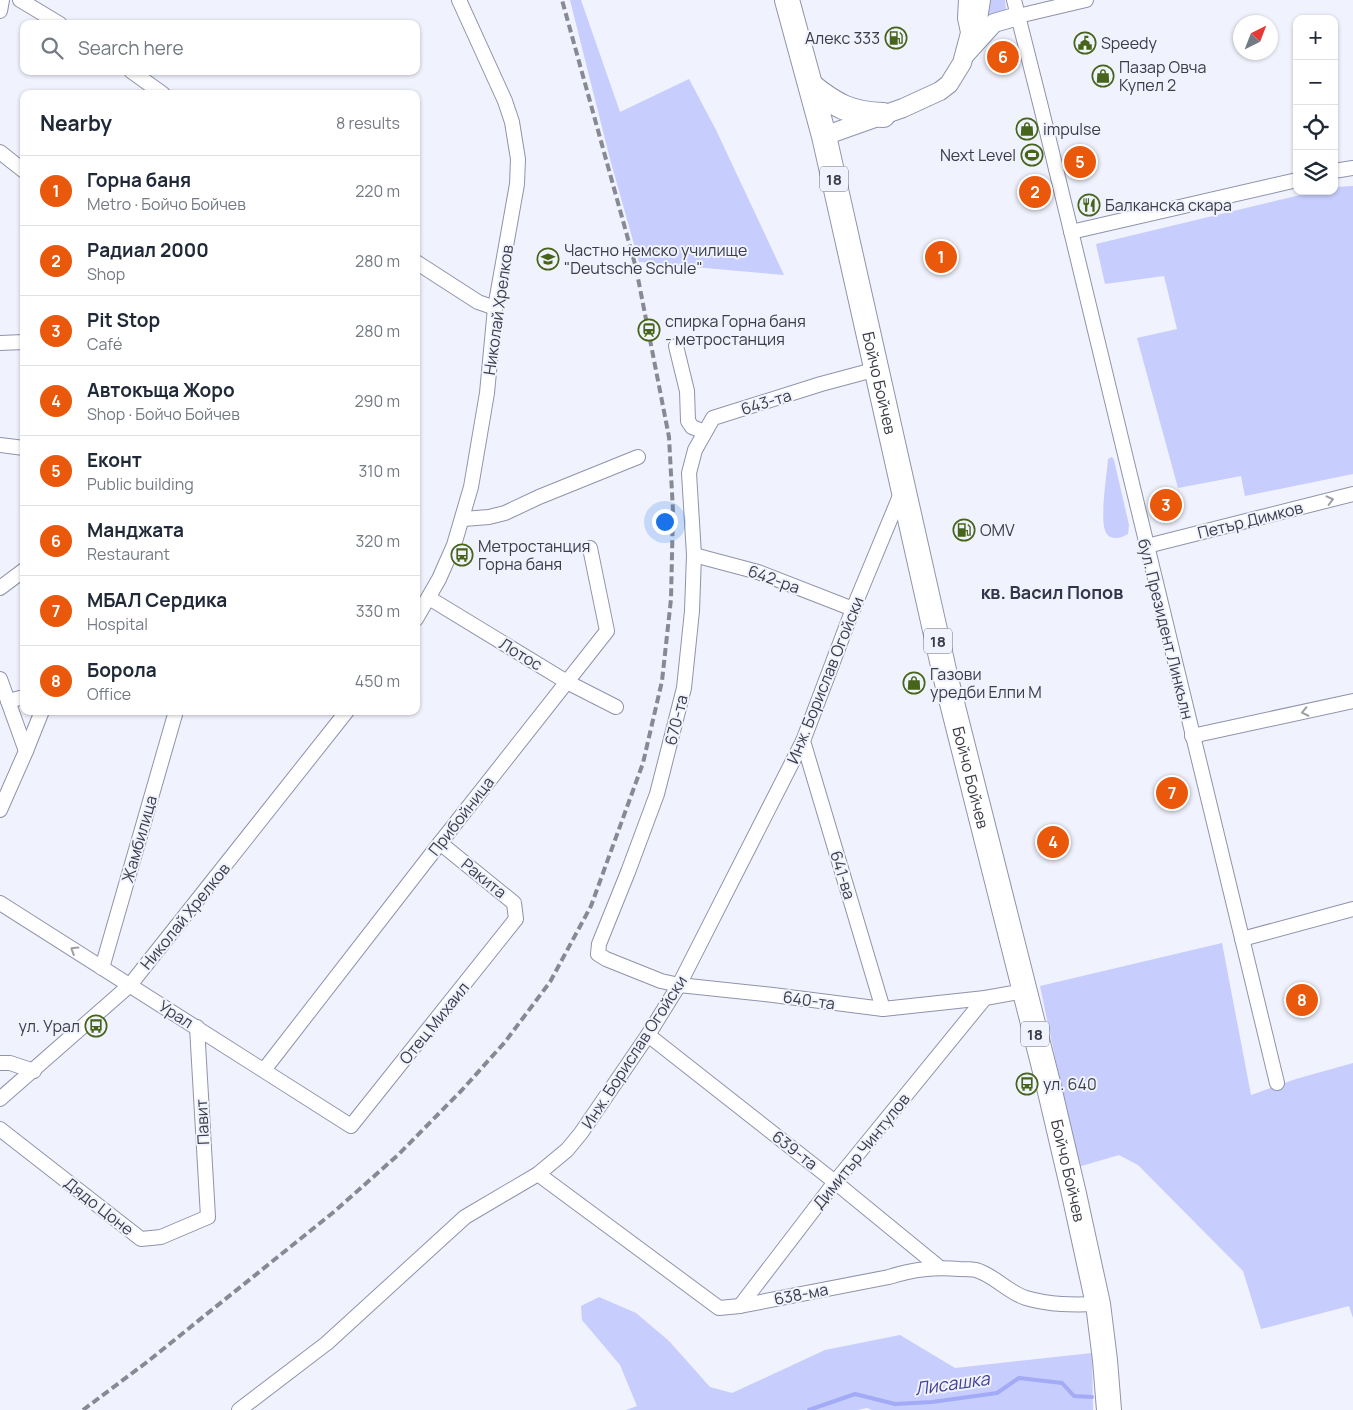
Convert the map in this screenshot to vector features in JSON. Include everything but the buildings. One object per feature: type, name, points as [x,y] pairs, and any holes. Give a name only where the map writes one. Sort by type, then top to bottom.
[{"type":"highway","name":"Бойчо Бойчев","points":[[787,0],[824,136],[949,689],[1050,1091],[1098,1304],[1109,1410]]},
{"type":"highway","points":[[811,86],[832,102],[849,111],[860,114],[884,115]]},
{"type":"street","points":[[0,11],[2,0]]},
{"type":"street","points":[[20,0],[53,20]]},
{"type":"street","name":"Николай Хрелков","points":[[422,600],[454,545],[463,519],[477,455],[487,393],[495,308],[517,184],[518,148],[512,122],[459,0]]},
{"type":"street","points":[[968,0],[966,18],[970,33]]},
{"type":"street","points":[[824,136],[884,115],[940,91],[957,74],[965,56],[970,33],[978,19],[981,0]]},
{"type":"street","points":[[965,56],[994,23],[1016,8],[1086,0]]},
{"type":"street","name":"бул. Президент Линкълн","points":[[1016,8],[1042,107],[1146,546],[1277,1083]]},
{"type":"street","points":[[137,75],[157,90]]},
{"type":"street","points":[[0,152],[20,168]]},
{"type":"street","points":[[1338,170],[1353,168]]},
{"type":"street","points":[[1071,232],[1293,181]]},
{"type":"street","points":[[420,265],[478,302],[495,308]]},
{"type":"street","points":[[0,343],[20,342]]},
{"type":"street","points":[[676,346],[687,391],[688,421],[692,427],[705,432]]},
{"type":"street","name":"643-та","points":[[689,473],[695,450],[713,418],[877,369]]},
{"type":"street","points":[[0,445],[20,448]]},
{"type":"street","points":[[463,519],[489,517],[505,513],[539,497],[638,457]]},
{"type":"street","name":"670-та","points":[[598,954],[599,944],[657,794],[684,688],[692,611],[694,556],[689,473]]},
{"type":"street","name":"Инж. Борислав Огойски","points":[[239,1410],[327,1343],[465,1217],[538,1174],[567,1150],[581,1133],[648,1035],[679,985],[804,741],[853,609],[903,487]]},
{"type":"street","name":"Петър Димков","points":[[1146,546],[1353,494]]},
{"type":"street","name":"Прибойница","points":[[264,1070],[607,631],[590,548]]},
{"type":"street","name":"642-ра","points":[[694,556],[758,572],[853,609]]},
{"type":"street","points":[[0,588],[20,573]]},
{"type":"street","name":"Лотос","points":[[422,600],[567,682],[616,707]]},
{"type":"street","points":[[0,679],[26,751]]},
{"type":"street","points":[[8,701],[20,697]]},
{"type":"street","points":[[1192,736],[1353,701]]},
{"type":"street","points":[[0,810],[40,715]]},
{"type":"street","name":"Жамбилица","points":[[102,968],[175,715]]},
{"type":"street","name":"Николай Хрелков","points":[[0,1099],[130,985],[344,715]]},
{"type":"street","name":"641-ва","points":[[804,741],[883,1009]]},
{"type":"street","name":"Ракита","points":[[440,843],[514,903],[516,919]]},
{"type":"street","name":"Урал","points":[[0,903],[351,1126]]},
{"type":"street","points":[[1242,939],[1353,909]]},
{"type":"street","name":"Отец Михаил","points":[[351,1126],[516,919]]},
{"type":"street","name":"640-та","points":[[598,954],[606,960],[624,967],[661,981],[679,985],[883,1009],[985,998],[1024,991]]},
{"type":"street","name":"Димитър Чинтулов","points":[[740,1306],[835,1182],[985,998]]},
{"type":"street","name":"Павит","points":[[197,1027],[208,1217]]},
{"type":"street","name":"639-та","points":[[648,1035],[835,1182],[940,1268]]},
{"type":"street","points":[[0,1063],[10,1063],[34,1070]]},
{"type":"street","name":"Дядо Цоне","points":[[0,1129],[140,1239],[161,1237],[208,1217]]},
{"type":"street","name":"638-ма","points":[[538,1174],[719,1308],[740,1306],[889,1277],[912,1270],[940,1268],[976,1270],[1023,1297],[1065,1305],[1098,1304]]},
{"type":"shaded area","points":[[570,0],[581,0],[620,112],[689,79],[716,130],[784,275],[639,262],[610,159]]},
{"type":"shaded area","points":[[986,0],[1005,0],[1006,10],[992,14],[986,20]]},
{"type":"shaded area","points":[[1353,186],[1353,474],[1245,496],[1241,476],[1178,488],[1137,338],[1177,329],[1164,276],[1105,284],[1096,244],[1300,195],[1338,195],[1338,187]]},
{"type":"shaded area","points":[[1112,457],[1129,525],[1128,534],[1118,538],[1107,534],[1104,524],[1103,506],[1108,459]]},
{"type":"shaded area","points":[[1222,943],[1251,1095],[1296,1079],[1353,1063],[1353,1318],[1349,1306],[1261,1329],[1243,1271],[1138,1165],[1119,1155],[1078,1167],[1040,986]]},
{"type":"shaded area","points":[[599,1297],[636,1313],[669,1341],[710,1387],[732,1393],[825,1350],[900,1335],[955,1368],[1092,1353],[1093,1410],[872,1410],[867,1408],[857,1410],[626,1410],[637,1406],[620,1365],[582,1320],[581,1306]]},
{"type":"waterway","name":"Лисашка","points":[[809,1410],[855,1394],[895,1404],[932,1402],[997,1393],[1019,1378],[1062,1383],[1074,1396],[1092,1397]]},
{"type":"railway","points":[[83,1410],[147,1362],[335,1211],[399,1154],[462,1090],[505,1042],[550,982],[591,906],[643,763],[662,681],[671,599],[673,511],[669,437],[636,268],[562,0]]},
{"type":"place","name":"Алекс 333","points":[[896,38]]},
{"type":"place","name":"Speedy","points":[[1085,43]]},
{"type":"place","name":"Манджата","points":[[1003,57]]},
{"type":"place","name":"Пазар Овча Купел 2","points":[[1103,76]]},
{"type":"place","name":"impulse","points":[[1027,129]]},
{"type":"place","name":"Next Level","points":[[1032,155]]},
{"type":"place","name":"Еконт","points":[[1080,162]]},
{"type":"place","name":"Радиал 2000","points":[[1035,192]]},
{"type":"place","name":"Балканска скара","points":[[1089,205]]},
{"type":"place","name":"Горна баня","points":[[941,257]]},
{"type":"place","name":"Частно немско училище \"Deutsche Schule\"","points":[[548,259]]},
{"type":"place","name":"спирка Горна баня - метростанция","points":[[649,330]]},
{"type":"place","name":"Pit Stop","points":[[1166,505]]},
{"type":"place","name":"OMV","points":[[964,530]]},
{"type":"place","name":"Метростанция Горна баня","points":[[462,555]]},
{"type":"place","name":"Газови уредби Елпи М","points":[[914,683]]},
{"type":"place","name":"МБАЛ Сердика","points":[[1172,793]]},
{"type":"place","name":"Автокъща Жоро","points":[[1053,842]]},
{"type":"place","name":"Борола","points":[[1302,1000]]},
{"type":"place","name":"ул. Урал","points":[[96,1026]]},
{"type":"place","name":"ул. 640","points":[[1027,1084]]},
{"type":"district","name":"кв. Васил Попов","points":[[1052,592]]}]
